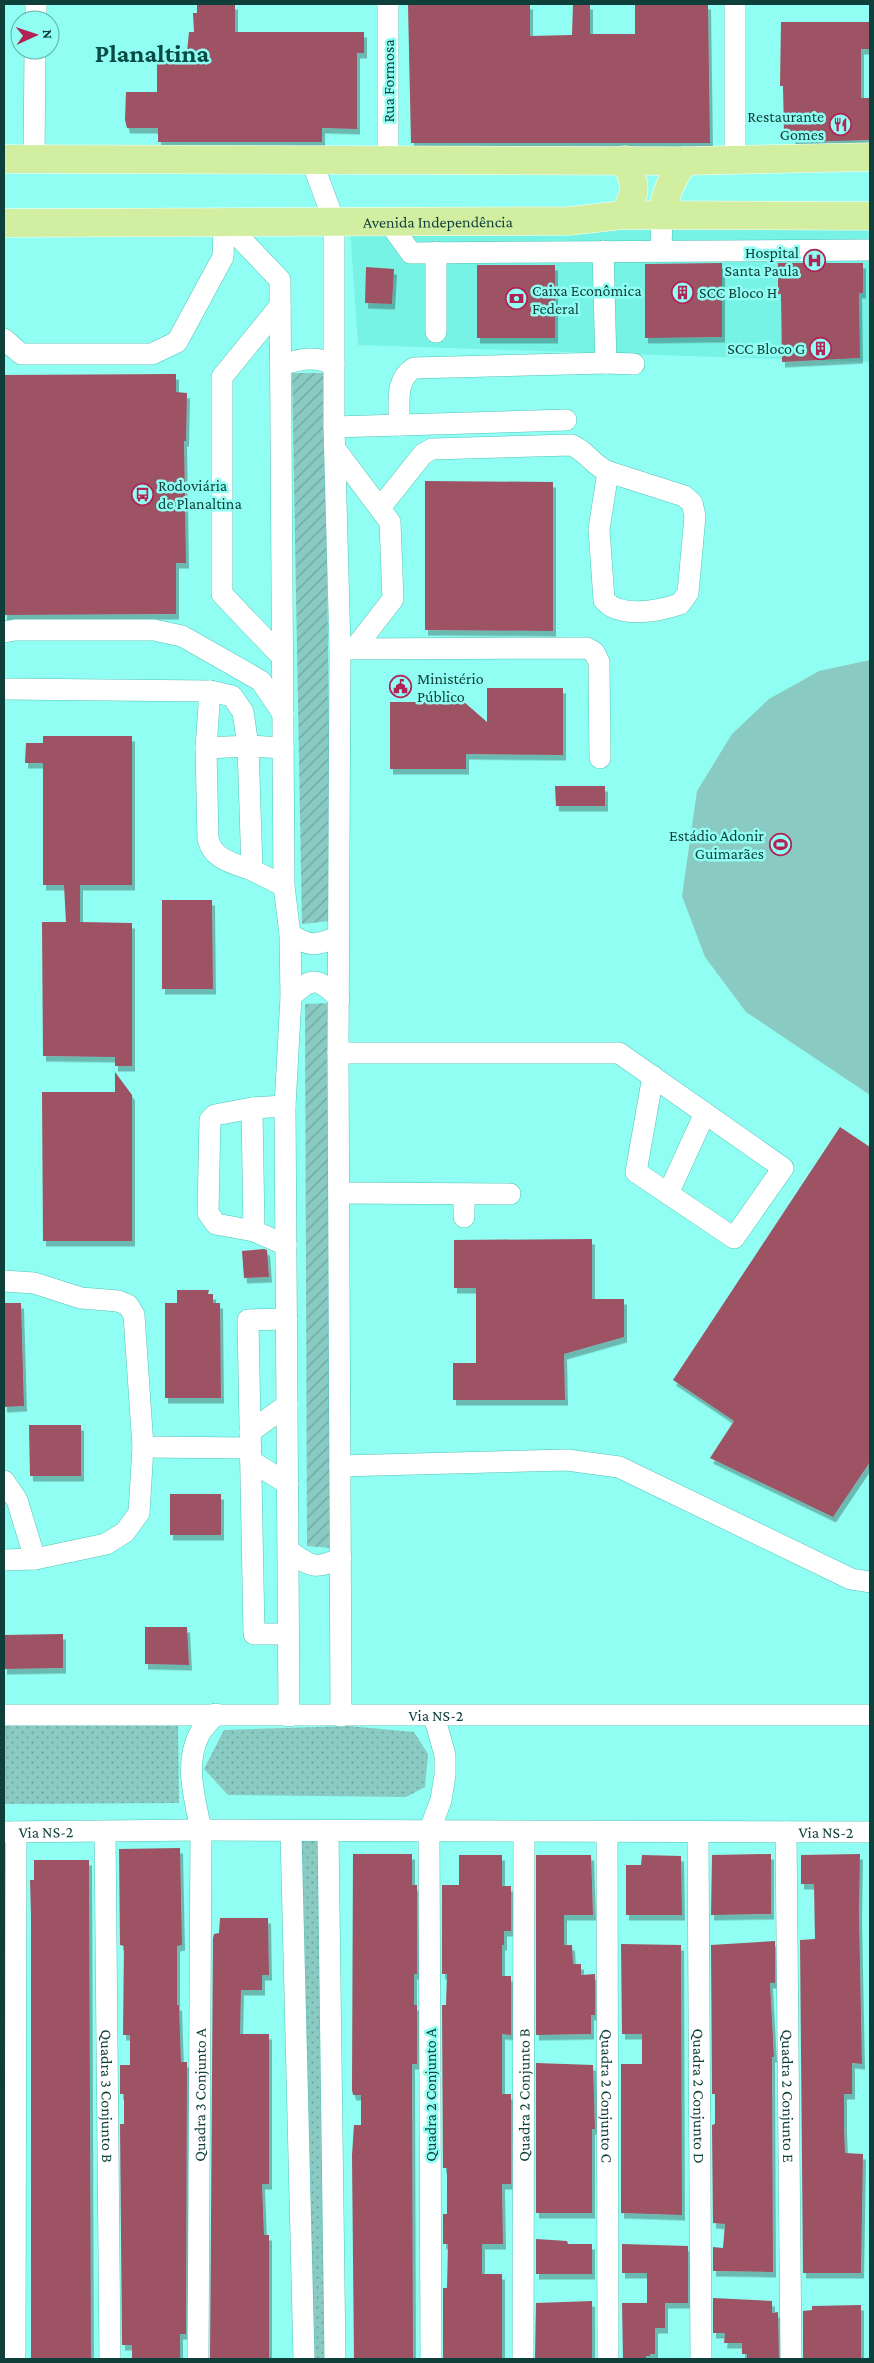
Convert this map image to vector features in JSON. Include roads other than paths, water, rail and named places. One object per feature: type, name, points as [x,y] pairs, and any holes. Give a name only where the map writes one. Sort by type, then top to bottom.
[{"type":"main road","points":[[4,159],[685,161],[870,157]]},
{"type":"main road","points":[[623,214],[633,200],[635,188],[625,160]]},
{"type":"main road","points":[[662,215],[664,201],[673,175],[685,161]]},
{"type":"main road","name":"Avenida Independência","points":[[4,223],[218,225],[334,221],[569,221],[623,214],[870,216]]},
{"type":"street","name":"Rua Formosa","points":[[388,4],[388,159]]},
{"type":"street","points":[[735,4],[735,159]]},
{"type":"street","points":[[34,159],[35,60]]},
{"type":"street","points":[[311,159],[334,221],[334,427],[348,648],[338,937],[341,1716]]},
{"type":"street","points":[[661,250],[662,215]]},
{"type":"street","points":[[388,221],[411,253],[870,250]]},
{"type":"street","points":[[218,225],[241,239],[280,280],[284,886],[290,934],[290,997],[285,1106],[290,1551],[289,1716]]},
{"type":"street","points":[[4,339],[21,354],[152,354],[177,342],[223,257],[218,225]]},
{"type":"street","points":[[603,251],[606,363]]},
{"type":"street","points":[[436,252],[436,332]]},
{"type":"street","points":[[280,306],[222,377],[222,594],[283,658]]},
{"type":"street","points":[[281,365],[302,359],[316,358],[334,365]]},
{"type":"street","points":[[398,425],[401,382],[405,374],[414,368],[606,363],[634,364]]},
{"type":"street","points":[[334,427],[566,420]]},
{"type":"street","points":[[380,508],[423,454],[432,449],[571,445],[580,448],[608,472],[620,474],[684,496],[692,504],[695,516],[688,593],[680,604],[652,610],[620,611],[610,608],[604,600],[599,528],[608,472]]},
{"type":"street","points":[[336,450],[390,522],[394,599],[348,648]]},
{"type":"street","points":[[4,632],[15,630],[154,630],[182,636],[261,681],[283,714]]},
{"type":"street","points":[[348,648],[587,648],[594,652],[599,662],[600,758]]},
{"type":"street","points":[[4,690],[210,691],[232,696],[243,712],[248,746],[252,870]]},
{"type":"street","points":[[210,691],[206,748],[208,839],[210,850],[221,858],[252,870],[284,886]]},
{"type":"street","points":[[206,748],[248,746],[283,748]]},
{"type":"street","points":[[290,934],[304,943],[314,945],[338,937]]},
{"type":"street","points":[[290,997],[302,986],[312,982],[324,983],[339,998]]},
{"type":"street","points":[[338,1053],[619,1053],[653,1076],[783,1168],[734,1238],[636,1172],[653,1076]]},
{"type":"street","points":[[285,1106],[252,1108],[215,1114],[210,1120],[208,1213],[216,1224],[254,1231],[286,1245]]},
{"type":"street","points":[[252,1108],[254,1231]]},
{"type":"street","points":[[668,1194],[705,1113]]},
{"type":"street","points":[[338,1193],[510,1194]]},
{"type":"street","points":[[464,1194],[464,1217]]},
{"type":"street","points":[[4,1281],[34,1283],[81,1298],[118,1300],[128,1305],[134,1315],[143,1447],[140,1513],[125,1532],[106,1544],[35,1559],[4,1560]]},
{"type":"street","points":[[286,1319],[248,1320],[254,1634],[288,1634]]},
{"type":"street","points":[[251,1447],[287,1405]]},
{"type":"street","points":[[143,1447],[251,1447],[288,1484]]},
{"type":"street","points":[[340,1466],[567,1460],[619,1467],[851,1579],[870,1582]]},
{"type":"street","points":[[4,1481],[17,1500],[35,1559]]},
{"type":"street","points":[[290,1551],[313,1567],[324,1566],[341,1558]]},
{"type":"street","name":"Quadra 3 Conjunto A","points":[[198,2359],[201,1830],[192,1779],[191,1757],[199,1734],[216,1714]]},
{"type":"street","name":"Via NS-2","points":[[4,1715],[870,1715]]},
{"type":"street","points":[[429,1832],[441,1800],[446,1755],[434,1716]]},
{"type":"street","name":"Via NS-2","points":[[10,1832],[201,1830],[291,1832],[870,1832]]},
{"type":"street","points":[[10,1832],[15,2359]]},
{"type":"street","name":"Quadra 3 Conjunto B","points":[[105,1832],[110,2359]]},
{"type":"street","points":[[291,1832],[304,2359]]},
{"type":"street","points":[[328,1832],[335,2359]]},
{"type":"street","name":"Quadra 2 Conjunto A","points":[[429,1832],[431,2359]]},
{"type":"street","name":"Quadra 2 Conjunto B","points":[[524,1832],[524,2359]]},
{"type":"street","name":"Quadra 2 Conjunto C","points":[[607,1832],[608,2359]]},
{"type":"street","name":"Quadra 2 Conjunto D","points":[[698,1832],[701,2359]]},
{"type":"street","name":"Quadra 2 Conjunto E","points":[[786,1832],[791,2359]]},
{"type":"street","points":[[298,2120],[305,2127],[316,2129],[324,2127],[332,2120]]},
{"type":"street","points":[[300,2186],[308,2178],[318,2176],[333,2184]]},
{"type":"place","name":"Restaurante Gomes","points":[[840,125]]},
{"type":"place","name":"Hospital Santa Paula","points":[[815,261]]},
{"type":"place","name":"SCC Bloco H","points":[[683,292]]},
{"type":"place","name":"Caixa Econômica Federal","points":[[516,299]]},
{"type":"place","name":"SCC Bloco G","points":[[821,348]]},
{"type":"place","name":"Rodoviária de Planaltina","points":[[142,494]]},
{"type":"place","name":"Ministério Público","points":[[401,687]]},
{"type":"place","name":"Estádio Adonir Guimarães","points":[[780,844]]},
{"type":"district","name":"Planaltina","points":[[152,53]]}]
